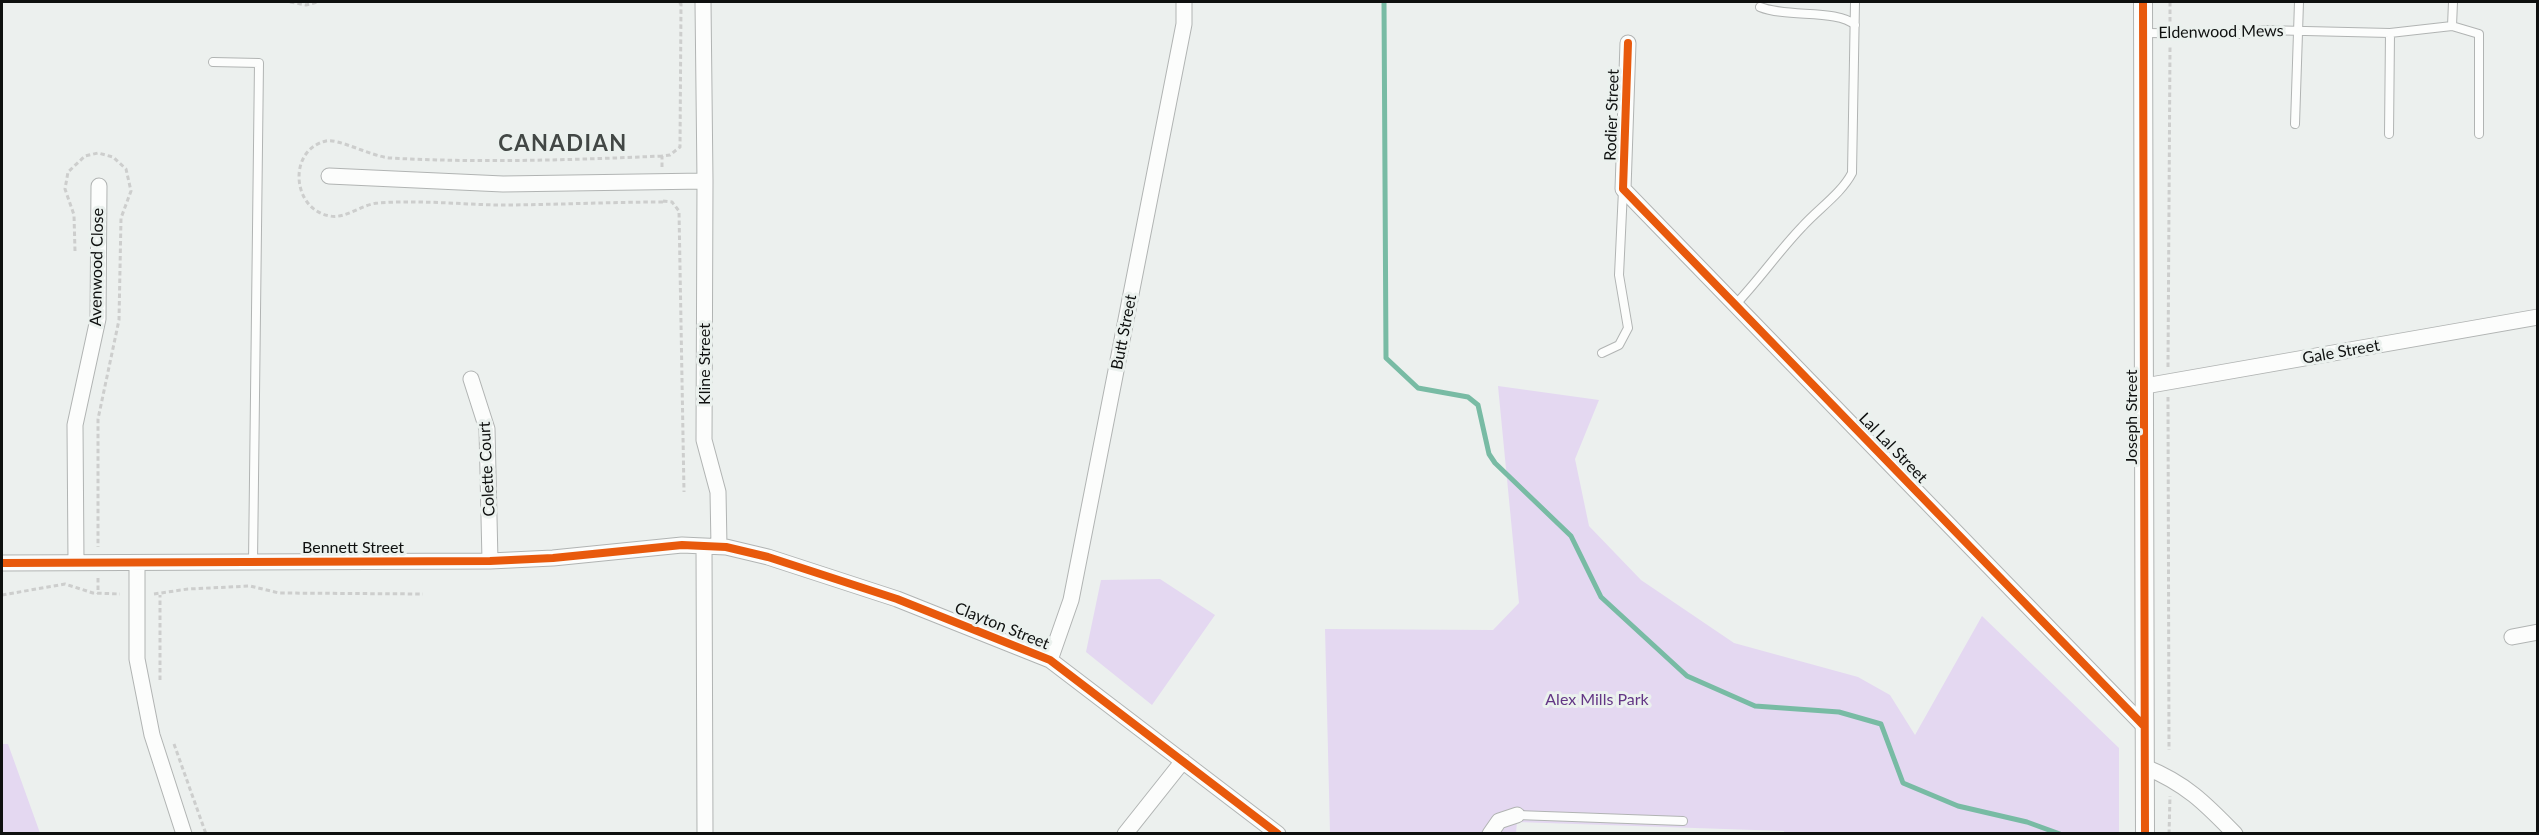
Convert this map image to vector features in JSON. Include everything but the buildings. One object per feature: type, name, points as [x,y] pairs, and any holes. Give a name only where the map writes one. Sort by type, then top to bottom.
[{"type":"street","name":"Kline Street","points":[[703,2],[704,440],[718,492],[712,546],[705,834]]},
{"type":"street","name":"Butt Street","points":[[1050,660],[1071,600],[1184,24],[1184,2]]},
{"type":"street","name":"Joseph Street","points":[[2143,2],[2145,834]]},
{"type":"street","name":"Rodier Street","points":[[1623,189],[1628,43]]},
{"type":"street","points":[[329,176],[503,184],[705,181]]},
{"type":"street","name":"Avenwood Close","points":[[76,562],[75,425],[98,319],[99,186]]},
{"type":"street","name":"Lal Lal Street","points":[[1623,189],[2144,726]]},
{"type":"street","name":"Gale Street","points":[[2145,386],[2538,317]]},
{"type":"street","name":"Colette Court","points":[[471,379],[487,429],[490,561]]},
{"type":"street","name":"Bennett Street","points":[[2,562],[490,561],[552,558],[682,545],[712,546]]},
{"type":"street","name":"Clayton Street","points":[[712,546],[768,557],[897,599],[1050,660],[1278,834]]},
{"type":"street","points":[[137,563],[137,659],[152,735],[184,834]]},
{"type":"street","points":[[2512,638],[2538,632]]},
{"type":"street","points":[[1125,834],[1183,761]]},
{"type":"street","points":[[2145,768],[2169,777],[2190,789],[2235,834]]},
{"type":"street","points":[[1490,834],[1499,821],[1516,815]]},
{"type":"lane","points":[[1735,305],[1765,274],[1793,237],[1844,186],[1852,173],[1855,2]]},
{"type":"lane","name":"Eldenwood Mews","points":[[2295,124],[2299,2]]},
{"type":"lane","points":[[2452,26],[2453,2]]},
{"type":"lane","points":[[1760,7],[1786,15],[1842,17],[1855,25]]},
{"type":"lane","name":"Eldenwood Mews","points":[[2143,33],[2298,31],[2390,33],[2452,26],[2479,34],[2479,134]]},
{"type":"lane","points":[[2389,134],[2390,33]]},
{"type":"lane","points":[[213,62],[259,63],[253,562]]},
{"type":"lane","name":"Rodier Street","points":[[1602,353],[1619,345],[1628,328],[1619,270],[1623,189]]},
{"type":"lane","points":[[1516,815],[1683,820]]},
{"type":"path","points":[[290,2],[306,5],[318,2]]},
{"type":"path","points":[[678,2],[681,4],[680,147],[670,155],[662,156],[663,202],[672,202],[679,211],[684,492]]},
{"type":"path","points":[[2169,750],[2170,2]]},
{"type":"path","points":[[2,595],[65,584],[98,594],[160,595],[188,589],[250,586],[279,593],[423,594]]},
{"type":"path","points":[[160,595],[160,688]]},
{"type":"path","points":[[173,740],[206,834]]},
{"type":"path","points":[[2169,834],[2170,796]]},
{"type":"green space","name":"Alex Mills Park","points":[[1498,386],[1599,400],[1575,459],[1589,526],[1641,580],[1734,643],[1858,677],[1890,695],[1915,735],[1982,616],[2119,748],[2119,833],[1784,834],[1784,831],[1517,822],[1516,833],[1330,833],[1325,629],[1493,630],[1519,603]]},
{"type":"green space","points":[[1160,579],[1215,615],[1152,705],[1086,652],[1101,580]]},
{"type":"green space","points":[[2,744],[8,744],[40,833],[2,833]]},
{"type":"waterway","points":[[1384,2],[1386,358],[1418,388],[1468,397],[1478,405],[1489,454],[1495,463],[1571,536],[1601,597],[1687,676],[1755,706],[1839,712],[1881,724],[1903,783],[1958,806],[2027,822],[2060,834]]},
{"type":"cycle path","points":[[2143,2],[2145,834]]},
{"type":"cycle path","points":[[1628,43],[1623,189],[2144,726]]},
{"type":"cycle path","points":[[2,563],[490,561],[553,558],[682,545],[726,547],[768,557],[897,599],[1050,660],[1278,834]]},
{"type":"district","name":"CANADIAN","points":[[563,144]]}]
